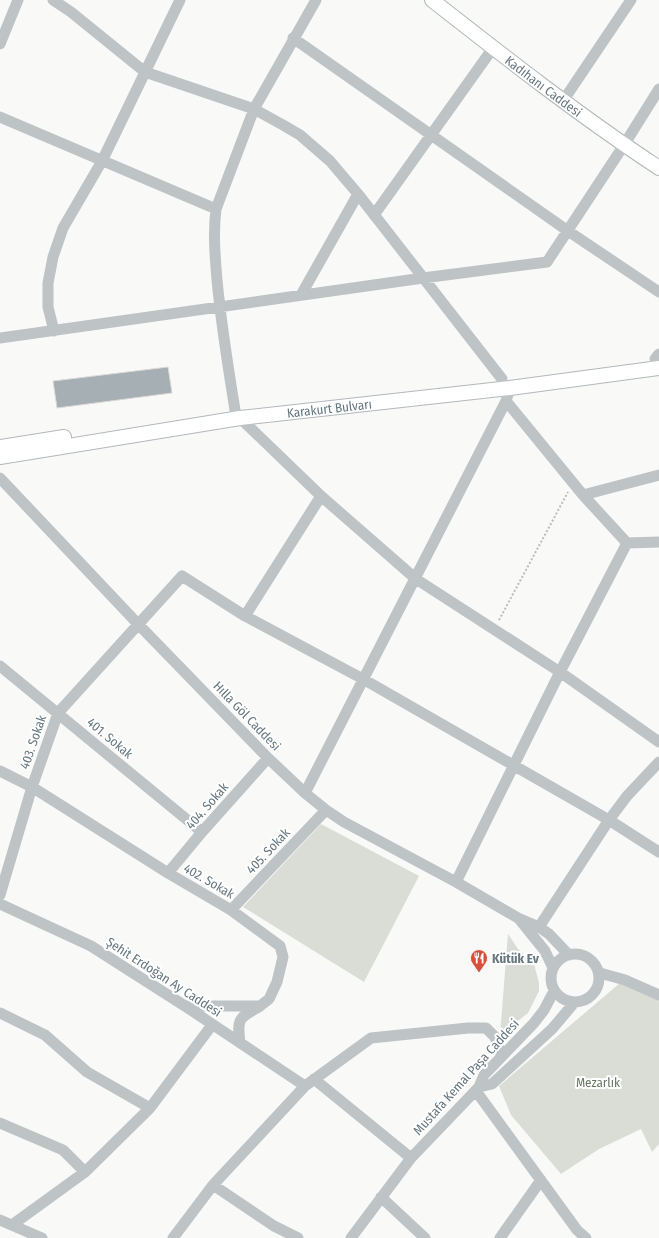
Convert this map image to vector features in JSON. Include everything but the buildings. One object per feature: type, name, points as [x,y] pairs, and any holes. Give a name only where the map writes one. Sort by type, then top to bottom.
[{"type":"main road","name":"Kadıhanı Caddesi","points":[[432,0],[563,101],[659,168]]},
{"type":"main road","name":"Karakurt Bulvarı","points":[[0,446],[238,414],[506,383],[658,360]]},
{"type":"main road","name":"Karakurt Bulvarı","points":[[0,457],[238,414]]},
{"type":"street","points":[[0,44],[18,0]]},
{"type":"street","points":[[53,0],[71,12],[145,72],[254,109],[283,125],[310,144],[330,161],[358,194],[506,383],[506,401],[305,793]]},
{"type":"street","points":[[54,330],[48,307],[48,283],[52,257],[63,228],[102,161],[180,0]]},
{"type":"street","points":[[316,0],[293,38],[254,109],[216,209],[214,246],[219,307],[238,414],[321,496],[416,579],[560,672],[659,742]]},
{"type":"street","points":[[563,101],[632,0]]},
{"type":"street","points":[[293,38],[568,231],[659,292]]},
{"type":"street","points":[[374,215],[493,48]]},
{"type":"street","points":[[0,338],[547,262],[659,89]]},
{"type":"street","points":[[0,118],[216,209]]},
{"type":"street","points":[[301,295],[358,194]]},
{"type":"street","points":[[506,401],[582,495],[627,542],[659,542]]},
{"type":"street","points":[[582,495],[659,476]]},
{"type":"street","name":"Hılla Göl Caddesi","points":[[0,478],[138,624],[268,758],[305,793],[326,810],[362,833],[456,882],[518,918]]},
{"type":"street","points":[[321,496],[245,616],[363,679],[609,820],[659,852]]},
{"type":"street","points":[[456,882],[513,765],[627,542]]},
{"type":"street","name":"403. Sokak","points":[[0,895],[32,787],[58,713],[182,576],[245,616]]},
{"type":"street","name":"401. Sokak","points":[[0,666],[202,832]]},
{"type":"street","name":"404. Sokak","points":[[168,873],[202,832],[268,758]]},
{"type":"street","points":[[539,926],[609,820],[627,796],[659,762]]},
{"type":"street","name":"402. Sokak","points":[[0,771],[32,787],[168,873],[231,910],[280,946],[283,957],[277,982],[269,999],[244,1015],[238,1027],[240,1043]]},
{"type":"street","name":"405. Sokak","points":[[231,910],[326,810]]},
{"type":"street","name":"Şehit Erdoğan Ay Caddesi","points":[[0,904],[91,946],[185,1006],[305,1086]]},
{"type":"street","points":[[518,918],[539,926],[569,955]]},
{"type":"street","points":[[518,918],[545,951],[553,968]]},
{"type":"street","points":[[577,954],[585,956],[594,963],[600,973],[600,981],[594,995],[582,1002],[574,1003],[563,999],[554,991],[551,984],[553,968],[562,958],[569,955],[577,954]]},
{"type":"street","points":[[600,973],[625,980],[659,995]]},
{"type":"street","name":"Mustafa Kemal Paşa Caddesi","points":[[351,1238],[411,1158],[478,1089],[484,1075],[534,1023],[544,1010],[554,991]]},
{"type":"street","points":[[574,1003],[555,1026],[492,1084],[478,1089],[541,1180],[578,1230],[586,1238]]},
{"type":"street","points":[[185,1006],[260,1006]]},
{"type":"street","points":[[0,1013],[45,1034],[87,1072],[150,1108]]},
{"type":"street","points":[[4,1224],[85,1172],[150,1108],[212,1024]]},
{"type":"street","points":[[173,1238],[213,1185],[305,1086],[371,1038],[468,1028],[486,1028],[495,1037],[502,1056]]},
{"type":"street","points":[[314,1079],[411,1158]]},
{"type":"street","points":[[0,1124],[63,1150],[85,1172]]},
{"type":"street","points":[[500,1238],[541,1180]]},
{"type":"street","points":[[213,1185],[274,1226],[298,1238]]},
{"type":"street","points":[[381,1197],[425,1238]]},
{"type":"street","points":[[4,1224],[42,1238]]},
{"type":"path","points":[[494,630],[573,483]]},
{"type":"green space","points":[[321,824],[419,876],[364,982],[243,907]]},
{"type":"green space","points":[[508,934],[518,949],[534,964],[539,983],[539,991],[528,1013],[500,1035]]},
{"type":"green space","name":"Mezarlık","points":[[620,983],[659,1000],[659,1144],[652,1152],[641,1129],[599,1149],[561,1174],[511,1115],[499,1086]]},
{"type":"place","name":"Kütük Ev","points":[[479,973]]}]
